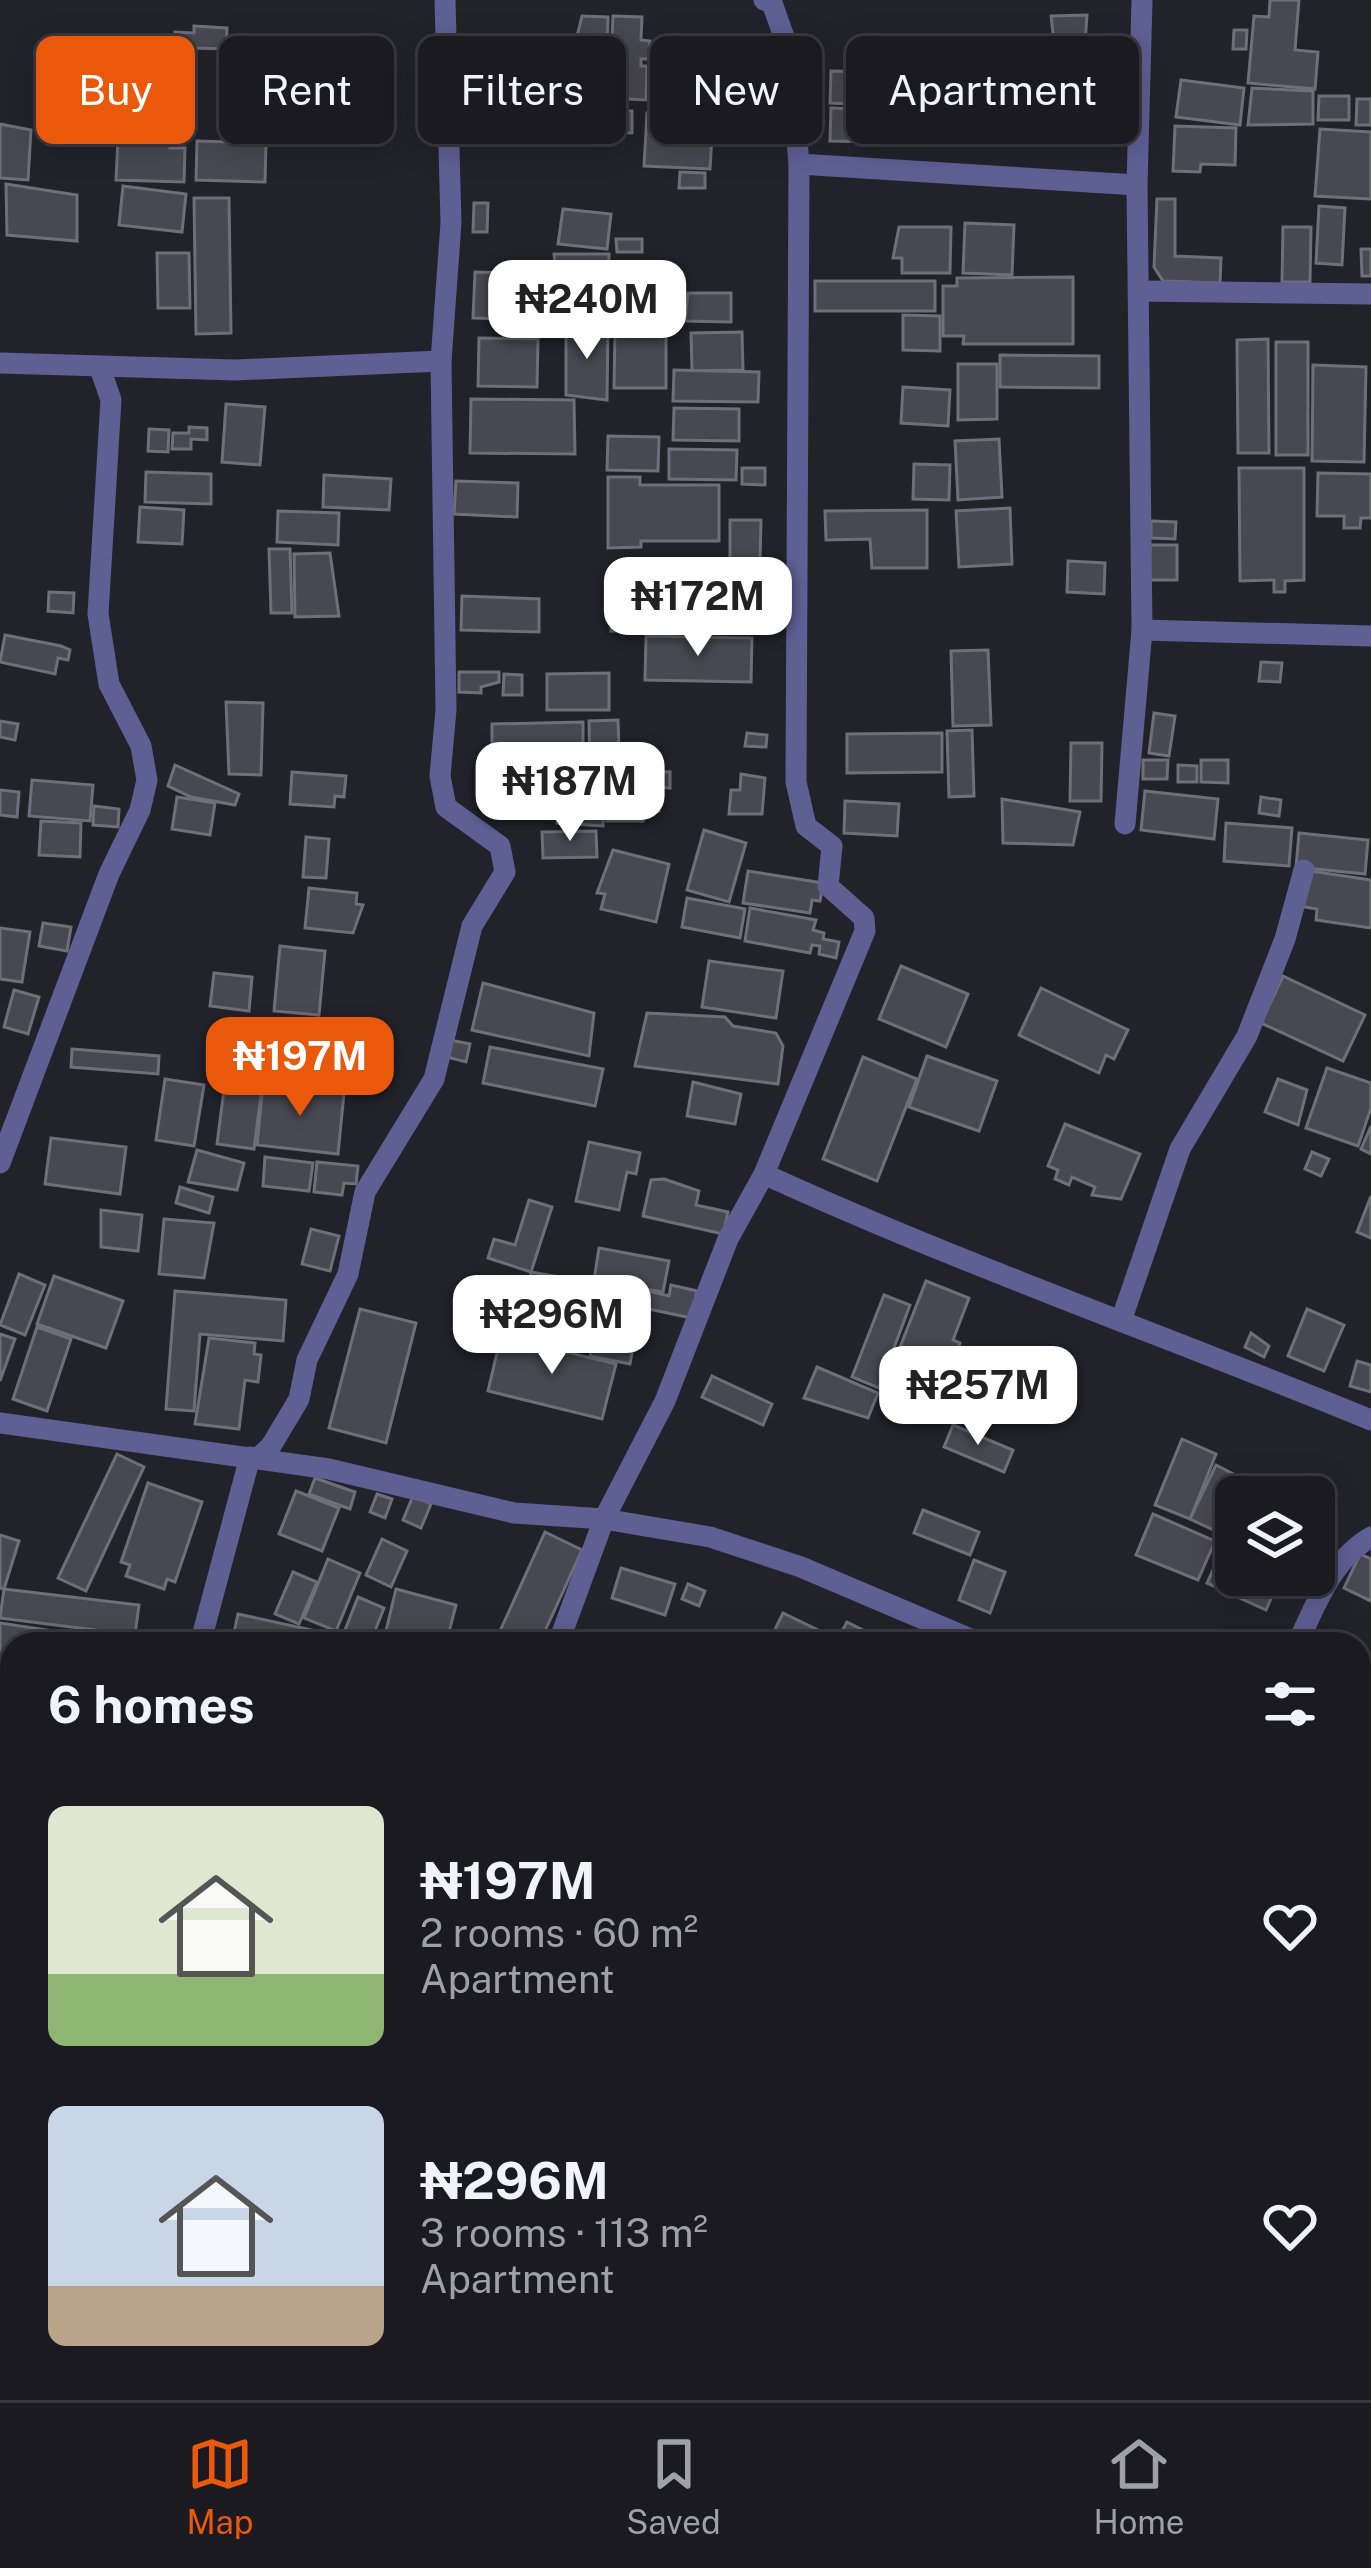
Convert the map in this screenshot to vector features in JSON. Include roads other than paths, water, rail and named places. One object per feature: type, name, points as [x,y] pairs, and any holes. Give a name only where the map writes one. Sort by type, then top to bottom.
[{"type":"street","points":[[203,1632],[254,1457],[272,1446],[299,1399],[307,1360],[348,1274],[364,1192],[434,1079],[472,926],[505,872],[500,846],[456,817],[442,796],[446,710],[441,362],[451,223],[446,0]]},
{"type":"street","points":[[1125,824],[1142,630],[1142,291],[1137,185],[1142,0]]},
{"type":"street","points":[[562,1632],[604,1519],[665,1401],[728,1239],[764,1174],[865,931],[864,918],[828,886],[832,846],[806,826],[796,782],[800,164],[789,51],[769,1]]},
{"type":"street","points":[[800,164],[1137,185]]},
{"type":"street","points":[[1142,291],[1371,294]]},
{"type":"street","points":[[0,363],[137,368],[441,362]]},
{"type":"street","points":[[0,1163],[100,894],[140,810],[146,780],[142,746],[109,684],[98,614],[112,400],[100,368]]},
{"type":"street","points":[[112,400],[137,368]]},
{"type":"street","points":[[1142,630],[1371,636]]},
{"type":"street","points":[[1121,1321],[1180,1149],[1247,1036],[1285,939],[1304,870]]},
{"type":"street","points":[[764,1174],[979,1268],[1371,1420]]},
{"type":"street","points":[[0,1423],[254,1457],[514,1513],[604,1519],[710,1537],[801,1568],[949,1632]]},
{"type":"street","points":[[1303,1632],[1318,1596],[1358,1545],[1371,1538]]}]
